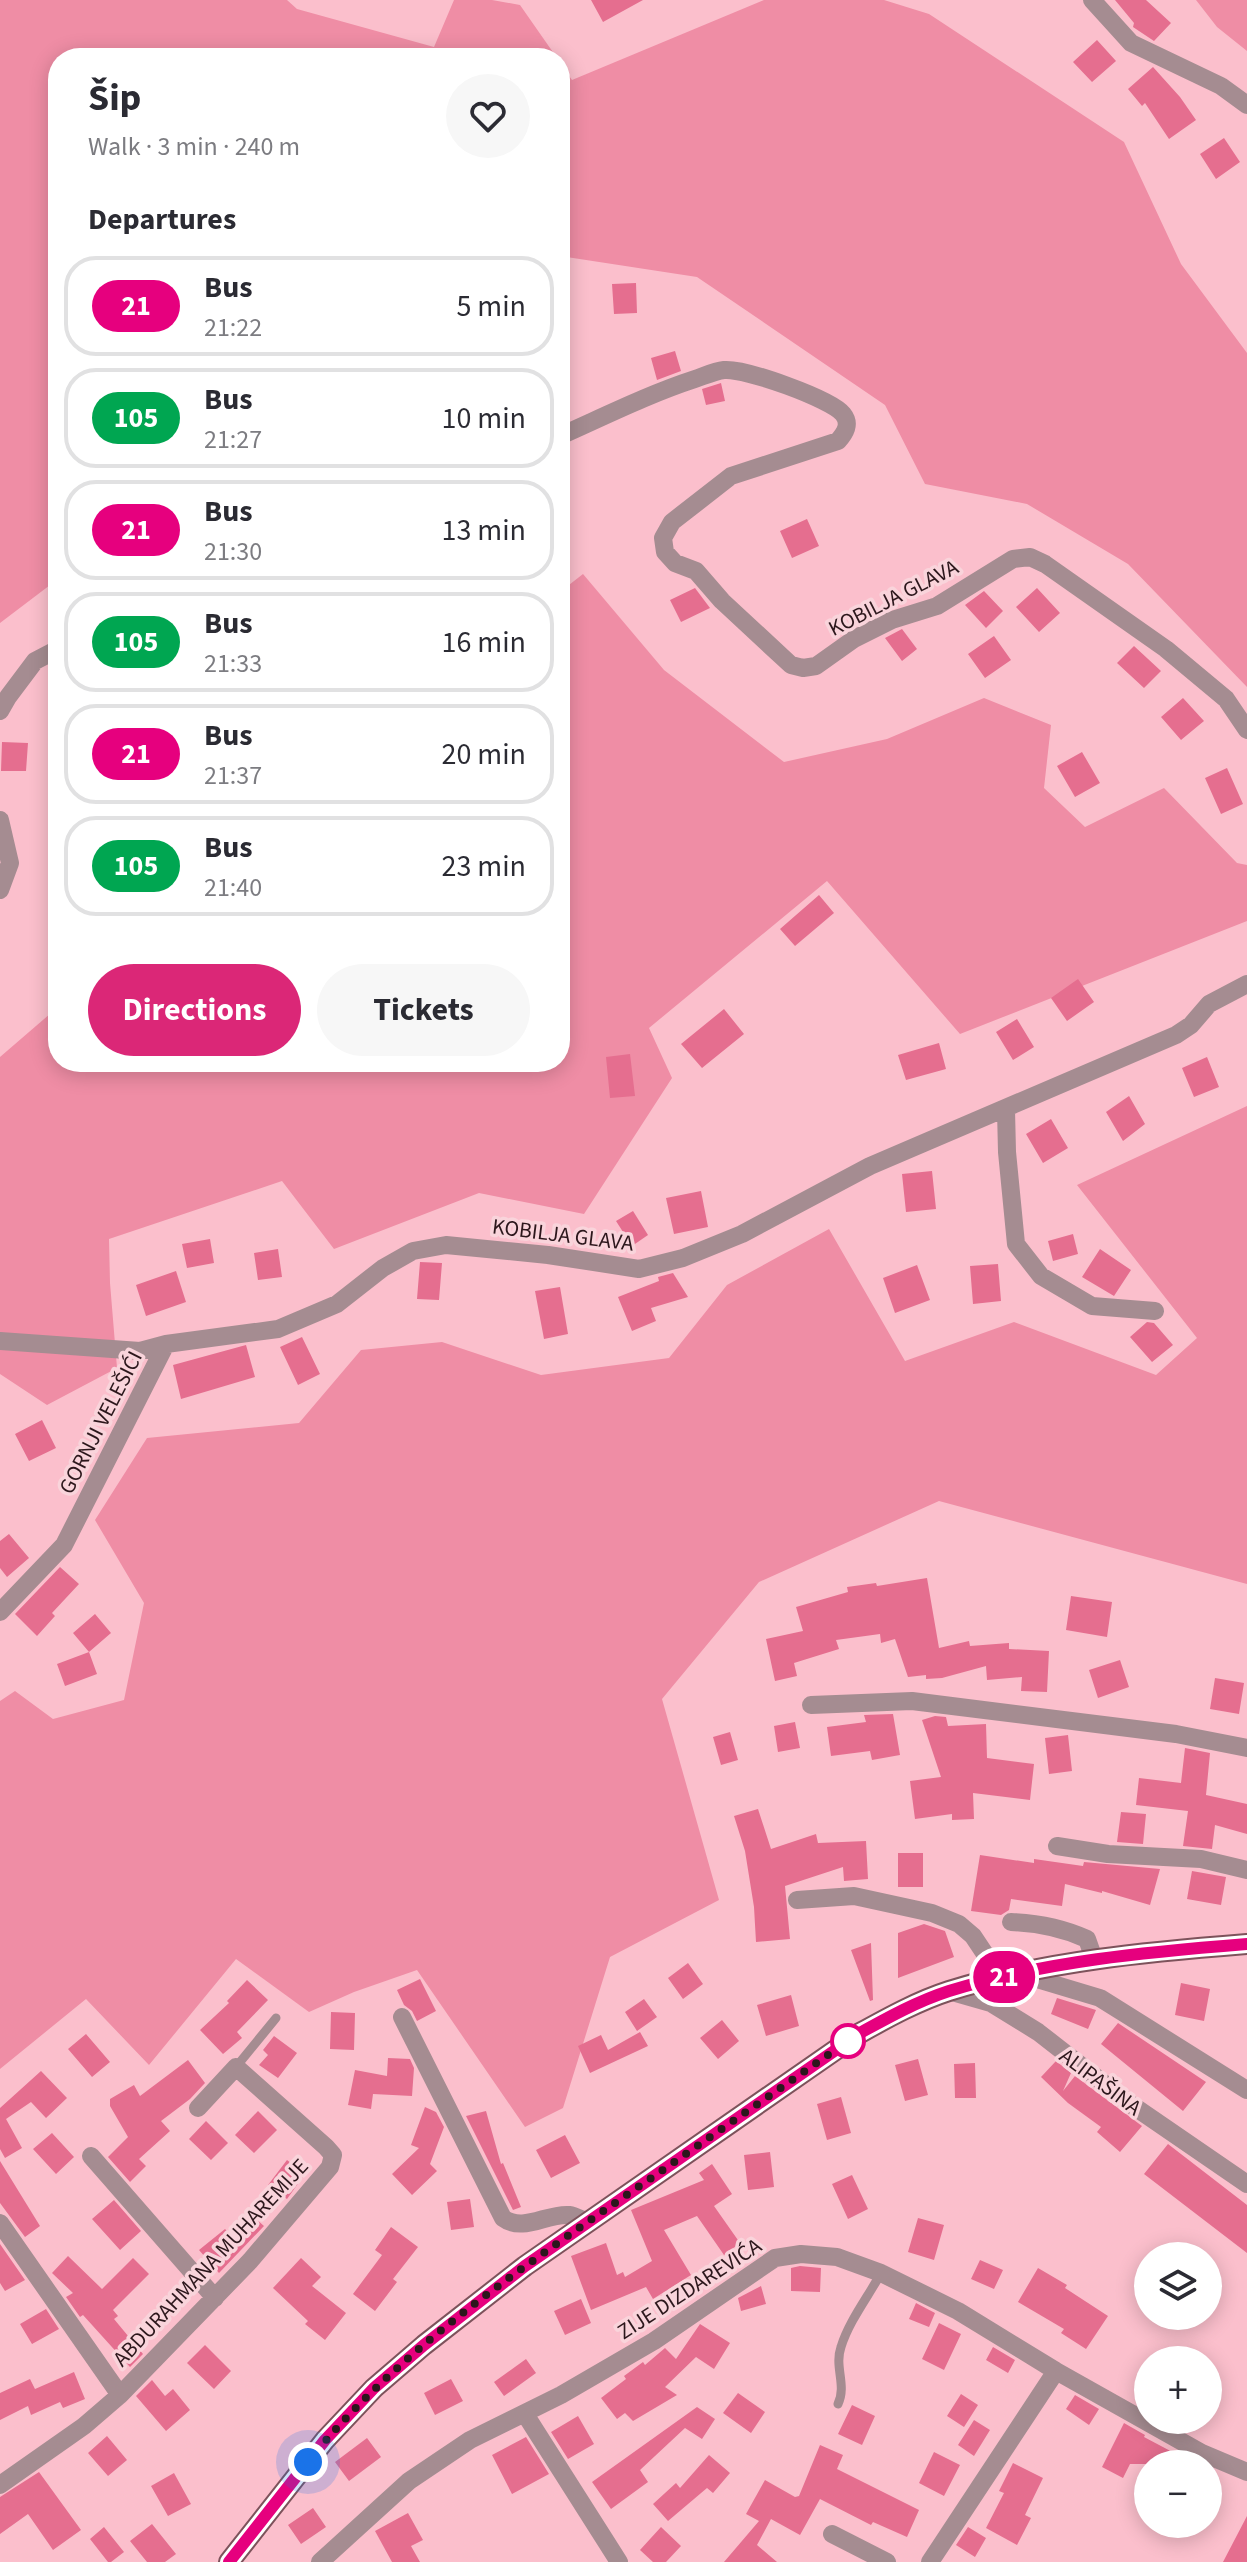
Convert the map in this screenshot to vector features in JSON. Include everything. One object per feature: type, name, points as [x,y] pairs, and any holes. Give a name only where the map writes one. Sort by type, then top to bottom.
[{"type":"main road","points":[[229,2562],[325,2440],[374,2388],[457,2318],[588,2222],[860,2033],[902,2010],[949,1991],[1008,1976],[1094,1959],[1247,1944]]},
{"type":"street","points":[[1092,0],[1131,43],[1221,86],[1247,105]]},
{"type":"street","name":"KOBILJA GLAVA","points":[[570,432],[673,386],[725,370],[763,377],[835,407],[844,414],[848,424],[838,441],[731,476],[672,522],[663,538],[665,552],[675,563],[696,571],[722,601],[791,665],[803,668],[816,666],[854,639],[892,620],[937,606],[1013,559],[1030,557],[1045,564],[1166,649],[1226,699],[1247,730]]},
{"type":"street","points":[[0,711],[35,661],[48,654]]},
{"type":"street","points":[[0,820],[10,863],[0,890]]},
{"type":"street","name":"KOBILJA GLAVA","points":[[166,1344],[278,1329],[337,1304],[383,1268],[413,1251],[435,1247],[458,1246],[548,1255],[639,1269],[683,1258],[742,1234],[870,1166],[1176,1035],[1191,1025],[1209,1004],[1247,984]]},
{"type":"street","points":[[1006,1110],[1016,1244],[1041,1276],[1092,1306],[1155,1311]]},
{"type":"street","name":"GORNJI VELEŠIĆI","points":[[0,1341],[140,1351],[166,1344]]},
{"type":"street","name":"GORNJI VELEŠIĆI","points":[[0,1612],[64,1545],[166,1344]]},
{"type":"street","points":[[811,1705],[912,1701],[1176,1734],[1247,1748]]},
{"type":"street","points":[[1057,1846],[1108,1854],[1201,1859],[1247,1870]]},
{"type":"street","points":[[797,1900],[854,1896],[932,1913],[959,1924],[1008,1976],[1100,1998],[1247,2090]]},
{"type":"street","points":[[1011,1922],[1033,1923],[1073,1932],[1087,1939],[1094,1959]]},
{"type":"street","name":"ALIPAŠINA","points":[[949,1991],[991,2003],[1038,2032],[1129,2103],[1247,2184]]},
{"type":"street","points":[[402,2017],[503,2218],[509,2223],[520,2224],[568,2215],[588,2222]]},
{"type":"street","points":[[198,2108],[236,2067]]},
{"type":"street","name":"ABDURAHMANA MUHAREMIJE","points":[[0,2485],[84,2426],[120,2395],[250,2261],[330,2167],[333,2155],[236,2067]]},
{"type":"street","points":[[91,2156],[215,2298]]},
{"type":"street","name":"ABDURAHMANA MUHAREMIJE","points":[[0,2223],[120,2395]]},
{"type":"street","name":"ZIJE DIZDAREVIĆA","points":[[320,2562],[409,2481],[470,2440],[525,2414],[654,2341],[775,2258],[801,2254],[837,2257],[881,2273],[958,2311],[1056,2371],[1202,2453],[1247,2472]]},
{"type":"street","points":[[930,2562],[1056,2371]]},
{"type":"street","points":[[525,2414],[619,2562]]},
{"type":"street","points":[[832,2534],[887,2562]]},
{"type":"lane","points":[[236,2067],[276,2018]]},
{"type":"lane","points":[[838,2404],[842,2388],[838,2369],[841,2347],[881,2273]]},
{"type":"shaded area","points":[[0,0],[287,0],[297,9],[434,47],[454,0],[492,0],[520,5],[550,48],[48,48],[48,587],[0,623]]},
{"type":"shaded area","points":[[764,0],[884,0],[929,14],[1124,142],[1181,264],[1247,353],[1247,687],[1128,564],[1027,504],[925,484],[885,405],[697,277],[570,258],[570,77],[572,80]]},
{"type":"shaded area","points":[[1196,0],[1247,0],[1247,51],[1217,27]]},
{"type":"shaded area","points":[[583,574],[664,670],[784,762],[887,739],[984,698],[1051,725],[1044,788],[1085,827],[1164,788],[1237,863],[1247,865],[1247,921],[960,1034],[827,881],[649,1028],[672,1078],[584,1214],[479,1193],[334,1249],[282,1181],[109,1239],[117,1368],[47,1405],[0,1374],[0,1057],[48,1016],[48,1072],[570,1072],[570,584]]},
{"type":"shaded area","points":[[1247,1106],[1247,1584],[939,1501],[759,1582],[662,1699],[719,1900],[610,1957],[563,2108],[525,2127],[417,1970],[309,2012],[236,1959],[149,2065],[86,1999],[0,2069],[0,1701],[15,1691],[53,1719],[124,1700],[144,1603],[95,1520],[147,1438],[299,1423],[361,1350],[442,1342],[541,1375],[669,1358],[727,1285],[829,1229],[905,1361],[1014,1322],[1156,1375],[1197,1338],[1077,1185]]},
{"type":"building","points":[[591,0],[643,0],[603,22]]},
{"type":"building","points":[[1115,0],[1146,0],[1171,23],[1154,41],[1133,27],[1134,23]]},
{"type":"building","points":[[1097,40],[1116,61],[1092,82],[1073,62]]},
{"type":"building","points":[[1153,67],[1196,120],[1169,139],[1145,103],[1142,106],[1128,89]]},
{"type":"building","points":[[1224,138],[1240,162],[1216,179],[1200,154]]},
{"type":"building","points":[[636,283],[637,313],[614,314],[612,284]]},
{"type":"building","points":[[675,351],[681,371],[657,380],[651,358]]},
{"type":"building","points":[[721,383],[725,401],[706,405],[702,389]]},
{"type":"building","points":[[807,519],[819,546],[792,558],[780,531]]},
{"type":"building","points":[[695,588],[710,608],[681,622],[670,600]]},
{"type":"building","points":[[1037,588],[1060,613],[1039,632],[1016,607]]},
{"type":"building","points":[[984,591],[1003,611],[986,628],[965,605]]},
{"type":"building","points":[[902,629],[917,649],[902,661],[885,638]]},
{"type":"building","points":[[994,636],[1011,660],[985,678],[968,654]]},
{"type":"building","points":[[1134,646],[1161,671],[1144,688],[1117,663]]},
{"type":"building","points":[[1183,698],[1204,721],[1181,740],[1161,717]]},
{"type":"building","points":[[2,742],[28,743],[26,771],[1,771]]},
{"type":"building","points":[[1082,752],[1100,783],[1075,797],[1057,766]]},
{"type":"building","points":[[1227,768],[1243,804],[1221,814],[1205,778]]},
{"type":"building","points":[[819,895],[834,913],[795,946],[780,929]]},
{"type":"building","points":[[1078,979],[1094,1002],[1067,1021],[1051,998]]},
{"type":"building","points":[[724,1009],[744,1034],[702,1068],[681,1044]]},
{"type":"building","points":[[1017,1019],[1034,1047],[1013,1060],[996,1032]]},
{"type":"building","points":[[939,1043],[946,1069],[906,1080],[898,1055]]},
{"type":"building","points":[[630,1054],[635,1096],[610,1098],[606,1057]]},
{"type":"building","points":[[1207,1057],[1219,1087],[1194,1097],[1182,1068]]},
{"type":"building","points":[[1129,1096],[1145,1124],[1123,1141],[1106,1112]]},
{"type":"building","points":[[1051,1119],[1068,1148],[1043,1163],[1026,1134]]},
{"type":"building","points":[[932,1171],[936,1209],[906,1212],[902,1174]]},
{"type":"building","points":[[701,1191],[708,1227],[674,1234],[666,1198]]},
{"type":"building","points":[[633,1211],[648,1235],[632,1246],[616,1221]]},
{"type":"building","points":[[1073,1234],[1078,1254],[1053,1261],[1048,1241]]},
{"type":"building","points":[[210,1239],[214,1263],[187,1268],[182,1244]]},
{"type":"building","points":[[278,1249],[282,1277],[258,1280],[254,1253]]},
{"type":"building","points":[[1100,1249],[1131,1270],[1114,1296],[1082,1277]]},
{"type":"building","points":[[420,1262],[442,1263],[439,1300],[417,1299]]},
{"type":"building","points":[[998,1264],[1001,1301],[973,1304],[970,1266]]},
{"type":"building","points":[[917,1265],[930,1300],[895,1313],[883,1278]]},
{"type":"building","points":[[176,1271],[186,1302],[146,1316],[136,1285]]},
{"type":"building","points":[[673,1273],[688,1297],[651,1308],[656,1321],[632,1331],[618,1297]]},
{"type":"building","points":[[560,1287],[568,1334],[544,1339],[535,1291]]},
{"type":"building","points":[[1147,1322],[1154,1323],[1173,1345],[1152,1362],[1130,1337]]},
{"type":"building","points":[[302,1337],[320,1374],[298,1385],[280,1347]]},
{"type":"building","points":[[246,1345],[255,1377],[181,1399],[173,1365]]},
{"type":"building","points":[[42,1420],[56,1448],[29,1461],[15,1434]]},
{"type":"building","points":[[9,1534],[29,1558],[7,1577],[0,1568],[0,1541]]},
{"type":"building","points":[[60,1567],[79,1584],[52,1613],[55,1616],[37,1636],[15,1614]]},
{"type":"building","points":[[927,1578],[939,1648],[969,1641],[970,1646],[1009,1643],[1009,1649],[1049,1651],[1047,1692],[1021,1691],[1022,1677],[987,1680],[986,1666],[942,1678],[926,1679],[926,1675],[908,1677],[895,1639],[881,1643],[880,1634],[836,1640],[839,1649],[794,1663],[797,1676],[775,1681],[766,1639],[803,1631],[796,1607],[848,1592],[847,1587]]},
{"type":"building","points":[[1071,1596],[1112,1602],[1107,1637],[1066,1630]]},
{"type":"building","points":[[95,1614],[111,1633],[89,1652],[73,1633]]},
{"type":"building","points":[[89,1652],[97,1674],[65,1686],[57,1664]]},
{"type":"building","points":[[1120,1660],[1129,1687],[1098,1698],[1089,1670]]},
{"type":"building","points":[[1215,1678],[1244,1683],[1239,1714],[1210,1709]]},
{"type":"building","points":[[893,1714],[900,1755],[872,1760],[870,1751],[831,1756],[827,1727],[866,1722],[864,1715]]},
{"type":"building","points":[[946,1717],[948,1726],[986,1724],[987,1758],[1034,1764],[1030,1800],[973,1793],[974,1819],[952,1820],[952,1814],[915,1819],[910,1781],[941,1777],[922,1720]]},
{"type":"building","points":[[795,1722],[800,1748],[778,1752],[774,1726]]},
{"type":"building","points":[[730,1732],[738,1760],[721,1765],[713,1737]]},
{"type":"building","points":[[1068,1735],[1072,1771],[1049,1774],[1045,1738]]},
{"type":"building","points":[[1185,1748],[1210,1753],[1206,1795],[1247,1804],[1247,1834],[1215,1825],[1212,1849],[1183,1846],[1188,1811],[1136,1805],[1139,1778],[1181,1783]]},
{"type":"building","points":[[758,1809],[771,1849],[816,1834],[818,1843],[866,1841],[868,1879],[844,1881],[843,1867],[785,1886],[790,1939],[756,1942],[745,1851],[734,1816]]},
{"type":"building","points":[[1121,1812],[1146,1814],[1143,1844],[1117,1842]]},
{"type":"building","points":[[898,1853],[923,1853],[923,1887],[898,1887]]},
{"type":"building","points":[[980,1855],[1034,1863],[1034,1859],[1083,1866],[1084,1862],[1160,1869],[1150,1905],[1065,1884],[1062,1906],[1011,1899],[1009,1910],[1001,1915],[971,1911]]},
{"type":"building","points":[[1192,1871],[1226,1877],[1221,1905],[1187,1899]]},
{"type":"building","points":[[924,1924],[945,1931],[954,1957],[898,1978],[898,1933]]},
{"type":"building","points":[[871,1943],[873,2000],[870,2001],[851,1950]]},
{"type":"building","points":[[688,1963],[703,1984],[683,1999],[668,1978]]},
{"type":"building","points":[[420,1979],[436,2011],[417,2021],[397,1990]]},
{"type":"building","points":[[247,1980],[268,2000],[237,2032],[242,2038],[223,2054],[200,2030],[229,2003],[227,2001]]},
{"type":"building","points":[[1181,1983],[1210,1989],[1204,2021],[1175,2015]]},
{"type":"building","points":[[791,1995],[799,2026],[766,2036],[757,2005]]},
{"type":"building","points":[[1057,1998],[1096,2010],[1088,2029],[1051,2014]]},
{"type":"building","points":[[644,1999],[657,2017],[637,2031],[625,2012]]},
{"type":"building","points":[[331,2012],[355,2013],[354,2050],[330,2049]]},
{"type":"building","points":[[722,2020],[739,2041],[718,2059],[700,2038]]},
{"type":"building","points":[[1118,2023],[1206,2082],[1183,2111],[1101,2044]]},
{"type":"building","points":[[640,2032],[648,2046],[590,2073],[578,2046],[601,2035],[608,2050]]},
{"type":"building","points":[[86,2034],[110,2062],[92,2077],[68,2049]]},
{"type":"building","points":[[274,2036],[297,2053],[278,2078],[259,2065],[268,2055],[263,2050]]},
{"type":"building","points":[[388,2058],[410,2059],[414,2068],[412,2096],[373,2094],[371,2109],[348,2105],[355,2070],[387,2076]]},
{"type":"building","points":[[918,2059],[928,2095],[905,2101],[895,2065]]},
{"type":"building","points":[[188,2060],[205,2083],[161,2121],[170,2131],[139,2159],[146,2166],[130,2182],[108,2157],[128,2137],[110,2106],[110,2099],[134,2085],[140,2096]]},
{"type":"building","points":[[1056,2061],[1071,2073],[1063,2091],[1075,2076],[1142,2126],[1120,2152],[1097,2132],[1101,2127],[1068,2103],[1041,2077]]},
{"type":"building","points":[[975,2063],[976,2098],[955,2098],[954,2064]]},
{"type":"building","points":[[41,2071],[67,2098],[46,2118],[31,2102],[6,2119],[22,2148],[5,2158],[0,2149],[0,2108]]},
{"type":"building","points":[[841,2097],[851,2133],[827,2140],[817,2104]]},
{"type":"building","points":[[425,2107],[436,2112],[444,2127],[430,2164],[437,2171],[412,2195],[392,2174],[419,2148],[411,2145]]},
{"type":"building","points":[[258,2111],[277,2130],[254,2153],[235,2135]]},
{"type":"building","points":[[486,2111],[501,2164],[521,2207],[513,2210],[466,2116]]},
{"type":"building","points":[[206,2121],[228,2143],[211,2160],[189,2139]]},
{"type":"building","points":[[52,2133],[74,2157],[56,2174],[33,2149]]},
{"type":"building","points":[[565,2135],[580,2163],[551,2178],[536,2150]]},
{"type":"building","points":[[1168,2144],[1247,2205],[1247,2253],[1144,2174]]},
{"type":"building","points":[[770,2152],[774,2187],[748,2190],[744,2155]]},
{"type":"building","points":[[287,2160],[305,2174],[287,2199],[268,2185]]},
{"type":"building","points":[[0,2161],[40,2226],[25,2237],[0,2203]]},
{"type":"building","points":[[712,2164],[732,2194],[714,2206],[740,2243],[724,2255],[697,2216],[664,2230],[691,2275],[653,2299],[646,2287],[591,2310],[571,2256],[606,2243],[617,2275],[623,2272],[625,2277],[652,2261],[631,2210],[704,2180],[699,2173]]},
{"type":"building","points":[[852,2175],[868,2209],[848,2219],[832,2184]]},
{"type":"building","points":[[470,2199],[474,2227],[451,2230],[447,2202]]},
{"type":"building","points":[[114,2200],[141,2231],[120,2250],[92,2219]]},
{"type":"building","points":[[247,2211],[264,2226],[219,2273],[199,2250],[225,2229],[235,2239]]},
{"type":"building","points":[[918,2218],[944,2225],[934,2260],[908,2252]]},
{"type":"building","points":[[391,2227],[418,2247],[393,2279],[397,2282],[375,2311],[353,2294],[382,2255],[375,2250]]},
{"type":"building","points":[[0,2244],[25,2280],[5,2291],[0,2283]]},
{"type":"building","points":[[68,2256],[102,2289],[133,2258],[149,2274],[113,2310],[118,2316],[114,2319],[143,2354],[130,2367],[83,2315],[80,2317],[66,2297],[73,2293],[52,2273]]},
{"type":"building","points":[[301,2258],[321,2277],[312,2286],[346,2313],[325,2340],[305,2324],[308,2321],[273,2288]]},
{"type":"building","points":[[980,2260],[1003,2270],[994,2289],[971,2279]]},
{"type":"building","points":[[791,2268],[821,2268],[820,2292],[791,2291]]},
{"type":"building","points":[[1038,2268],[1108,2316],[1086,2349],[1061,2333],[1064,2329],[1018,2302]]},
{"type":"building","points":[[761,2286],[766,2304],[741,2311],[738,2298]]},
{"type":"building","points":[[581,2299],[591,2323],[565,2335],[554,2311]]},
{"type":"building","points":[[916,2303],[935,2313],[929,2327],[909,2319]]},
{"type":"building","points":[[46,2309],[59,2329],[32,2344],[20,2324]]},
{"type":"building","points":[[939,2323],[961,2334],[944,2370],[922,2359]]},
{"type":"building","points":[[700,2324],[730,2343],[714,2369],[696,2357],[665,2387],[677,2395],[633,2421],[625,2413],[617,2419],[601,2398],[626,2379],[624,2376],[643,2362],[645,2365],[665,2348],[676,2359]]},
{"type":"building","points":[[205,2345],[231,2371],[214,2389],[187,2363]]},
{"type":"building","points":[[993,2347],[1015,2360],[1008,2373],[986,2360]]},
{"type":"building","points":[[526,2359],[536,2373],[504,2396],[494,2382]]},
{"type":"building","points":[[74,2372],[85,2399],[63,2408],[60,2402],[31,2415],[28,2406],[0,2420],[0,2393],[30,2379],[35,2389]]},
{"type":"building","points":[[451,2379],[463,2401],[435,2415],[424,2393]]},
{"type":"building","points":[[152,2380],[165,2396],[173,2389],[190,2410],[166,2431],[136,2396]]},
{"type":"building","points":[[738,2393],[765,2412],[751,2433],[723,2413]]},
{"type":"building","points":[[961,2394],[978,2405],[964,2427],[947,2416]]},
{"type":"building","points":[[1075,2395],[1099,2409],[1089,2425],[1066,2409]]},
{"type":"building","points":[[852,2405],[875,2416],[862,2445],[838,2434]]},
{"type":"building","points":[[697,2407],[715,2419],[702,2439],[685,2428],[640,2470],[648,2482],[611,2509],[592,2482]]},
{"type":"building","points":[[578,2416],[594,2444],[568,2459],[551,2432]]},
{"type":"building","points":[[974,2420],[990,2430],[974,2456],[958,2445]]},
{"type":"building","points":[[1124,2423],[1134,2429],[1134,2434],[1143,2434],[1169,2450],[1134,2450],[1134,2464],[1130,2464],[1123,2478],[1102,2467]]},
{"type":"building","points":[[107,2436],[127,2460],[108,2476],[88,2453]]},
{"type":"building","points":[[526,2437],[549,2474],[512,2494],[492,2455]]},
{"type":"building","points":[[367,2438],[381,2457],[349,2481],[335,2462]]},
{"type":"building","points":[[820,2445],[843,2455],[837,2469],[919,2510],[907,2537],[873,2522],[871,2525],[820,2499],[800,2535],[771,2519],[757,2545],[777,2562],[724,2562],[759,2521],[746,2514],[765,2480],[795,2497],[799,2496]]},
{"type":"building","points":[[934,2452],[960,2465],[944,2496],[919,2483]]},
{"type":"building","points":[[709,2455],[730,2473],[713,2493],[707,2488],[668,2521],[653,2504],[676,2483],[680,2488]]},
{"type":"building","points":[[1013,2463],[1043,2478],[1025,2515],[1031,2518],[1017,2545],[986,2528],[1004,2493],[999,2491]]},
{"type":"building","points":[[39,2472],[81,2530],[53,2550],[28,2514],[0,2534],[0,2497]]},
{"type":"building","points":[[174,2473],[191,2504],[168,2516],[151,2486]]},
{"type":"building","points":[[313,2508],[326,2527],[301,2544],[288,2525]]},
{"type":"building","points":[[408,2513],[423,2540],[411,2546],[420,2562],[392,2562],[375,2531]]},
{"type":"building","points":[[1247,2516],[1247,2562],[1223,2562]]},
{"type":"building","points":[[152,2524],[176,2554],[165,2562],[147,2562],[130,2541]]},
{"type":"building","points":[[104,2527],[124,2552],[111,2562],[90,2539]]},
{"type":"building","points":[[661,2527],[681,2546],[666,2562],[653,2562],[640,2550]]},
{"type":"building","points":[[968,2527],[986,2538],[975,2557],[956,2545]]},
{"type":"bus line","name":"21","points":[[229,2562],[325,2440],[374,2388],[424,2345],[525,2266],[860,2033],[902,2010],[949,1991],[1016,1973],[1094,1959],[1247,1944]]},
{"type":"route","points":[[308,2462],[374,2388],[525,2266],[860,2033],[848,2041]]}]
